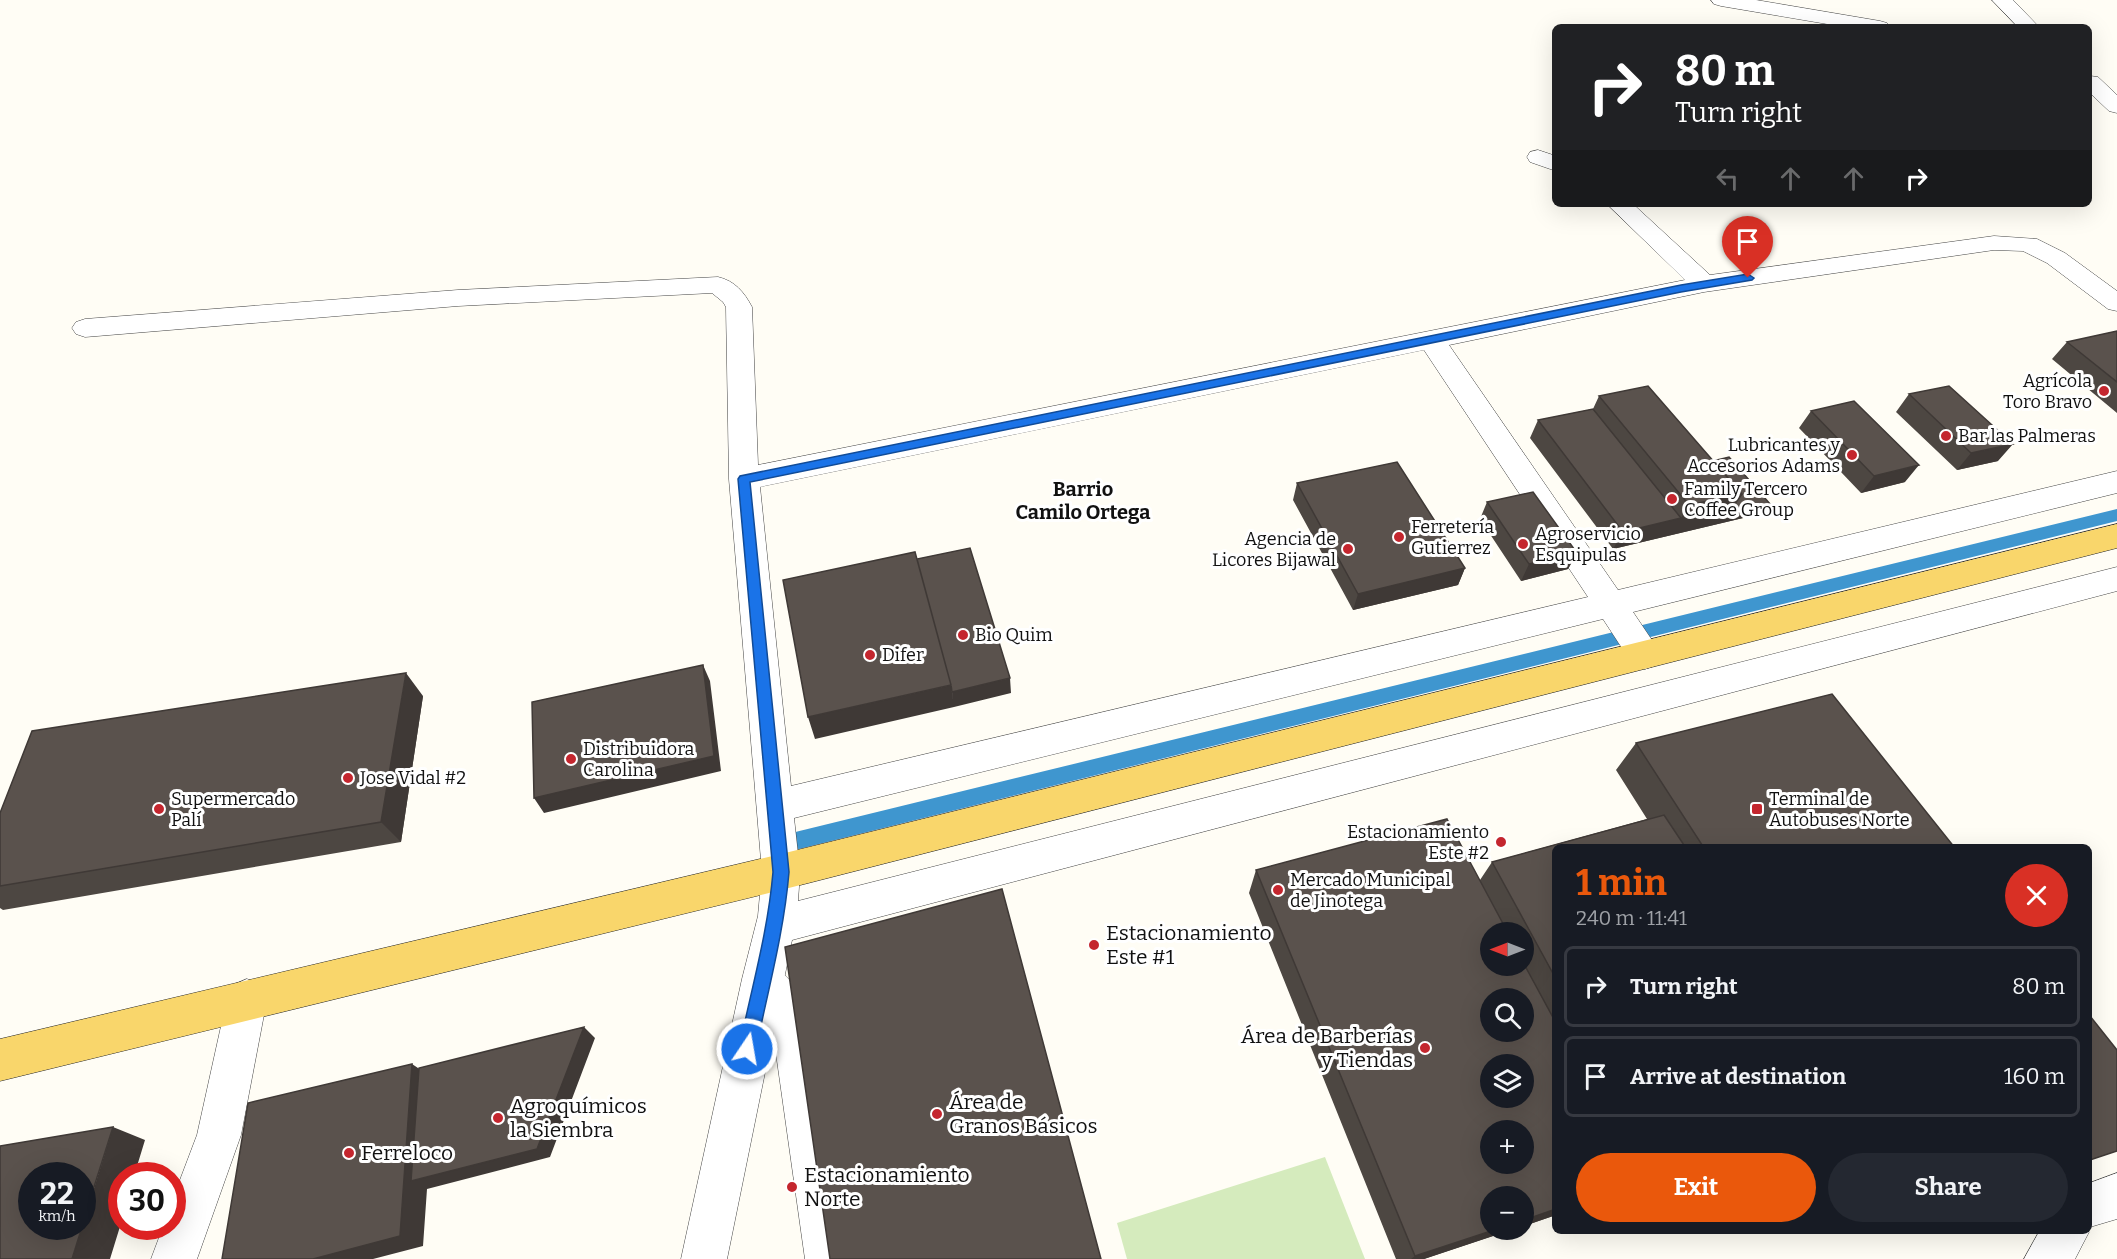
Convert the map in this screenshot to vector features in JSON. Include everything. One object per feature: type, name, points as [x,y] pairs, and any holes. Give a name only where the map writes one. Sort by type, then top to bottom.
[{"type":"main road","points":[[0,1060],[781,872],[2117,536]]},
{"type":"street","points":[[1720,0],[1862,24]]},
{"type":"street","points":[[2002,0],[2026,24]]},
{"type":"street","points":[[2092,84],[2117,106]]},
{"type":"street","points":[[1622,207],[1704,284]]},
{"type":"street","points":[[744,479],[1704,284],[1994,243],[2028,244],[2056,258],[2117,303]]},
{"type":"street","points":[[85,328],[458,298],[718,285],[734,297],[739,307],[744,479],[781,872],[780,900],[775,926],[704,1259]]},
{"type":"street","points":[[1431,339],[1608,605],[1645,655]]},
{"type":"street","points":[[776,806],[2117,482]]},
{"type":"street","points":[[775,926],[2117,579]]},
{"type":"street","points":[[174,1259],[219,1135],[247,999]]},
{"type":"street","points":[[2092,1204],[2117,1196]]},
{"type":"street","points":[[2047,1259],[2065,1234]]},
{"type":"lane","points":[[762,979],[789,1010],[827,1259]]},
{"type":"green space","points":[[1325,1157],[1365,1259],[1127,1259],[1117,1223]]},
{"type":"building","points":[[2117,331],[2117,382],[2067,342]]},
{"type":"building","points":[[1648,386],[1742,494],[1689,505],[1599,396]]},
{"type":"building","points":[[1949,386],[2013,444],[1971,453],[1909,394]]},
{"type":"building","points":[[1854,401],[1919,465],[1874,476],[1811,411]]},
{"type":"building","points":[[1593,409],[1681,518],[1623,532],[1538,420]]},
{"type":"building","points":[[1729,457],[1771,505],[1727,515],[1742,494],[1713,461]]},
{"type":"building","points":[[1397,462],[1465,568],[1358,594],[1297,483]]},
{"type":"building","points":[[1533,492],[1577,553],[1529,564],[1487,502]]},
{"type":"building","name":"Bio Quim","points":[[970,548],[1010,678],[952,692],[917,559]]},
{"type":"building","name":"Difer","points":[[915,552],[951,685],[808,717],[783,580]]},
{"type":"building","points":[[703,665],[714,756],[534,798],[532,702]]},
{"type":"building","points":[[406,673],[381,822],[0,886],[0,813],[32,731]]},
{"type":"building","name":"Terminal de Autobuses Norte","points":[[1832,694],[1952,844],[1701,844],[1636,743]]},
{"type":"building","points":[[1664,815],[1683,844],[1558,844]]},
{"type":"building","name":"Área de Barberías y Tiendas","points":[[1447,819],[1502,922],[1480,922],[1480,976],[1531,976],[1552,1016],[1552,1210],[1534,1217],[1534,1186],[1480,1186],[1480,1235],[1415,1256],[1256,870]]},
{"type":"building","points":[[1552,846],[1552,972],[1534,939],[1534,922],[1525,922],[1492,862]]},
{"type":"building","name":"Área de Granos Básicos","points":[[1002,889],[1101,1259],[830,1259],[785,947]]},
{"type":"building","points":[[2092,1019],[2117,1050],[2117,1151],[2092,1159]]},
{"type":"building","name":"Agroquímicos la Siembra","points":[[584,1027],[537,1149],[411,1181],[419,1068]]},
{"type":"building","name":"Ferreloco","points":[[412,1064],[400,1236],[313,1259],[222,1259],[248,1103]]},
{"type":"building","points":[[113,1127],[96,1181],[96,1162],[18,1162],[18,1240],[78,1240],[72,1259],[0,1259],[0,1146]]},
{"type":"waterway","points":[[779,845],[2117,515]]},
{"type":"place","name":"Agrícola Toro Bravo","points":[[2104,391]]},
{"type":"place","name":"Bar las Palmeras","points":[[1946,436]]},
{"type":"place","name":"Lubricantes y Accesorios Adams","points":[[1852,455]]},
{"type":"place","name":"Family Tercero Coffee Group","points":[[1672,499]]},
{"type":"place","name":"Ferretería Gutierrez","points":[[1399,537]]},
{"type":"place","name":"Agroservicio Esquipulas","points":[[1523,544]]},
{"type":"place","name":"Agencia de Licores Bijawal","points":[[1348,549]]},
{"type":"place","name":"Bio Quim","points":[[963,635]]},
{"type":"place","name":"Difer","points":[[870,655]]},
{"type":"place","name":"Distribuidora Carolina","points":[[571,759]]},
{"type":"place","name":"Jose Vidal #2","points":[[348,778]]},
{"type":"place","name":"Supermercado Palí","points":[[159,809]]},
{"type":"place","name":"Terminal de Autobuses Norte","points":[[1757,809]]},
{"type":"place","name":"Estacionamiento Este #2","points":[[1501,842]]},
{"type":"place","name":"Mercado Municipal de Jinotega","points":[[1278,890]]},
{"type":"place","name":"Estacionamiento Este #1","points":[[1094,945]]},
{"type":"place","name":"Área de Barberías y Tiendas","points":[[1425,1048]]},
{"type":"place","name":"Área de Granos Básicos","points":[[937,1114]]},
{"type":"place","name":"Agroquímicos la Siembra","points":[[498,1118]]},
{"type":"place","name":"Ferreloco","points":[[349,1153]]},
{"type":"place","name":"Estacionamiento Norte","points":[[792,1187]]},
{"type":"district","name":"Barrio Camilo Ortega","points":[[1083,500]]},
{"type":"route","points":[[747,1049],[765,962],[778,916],[781,872],[744,479],[1704,284],[1748,278]]}]
